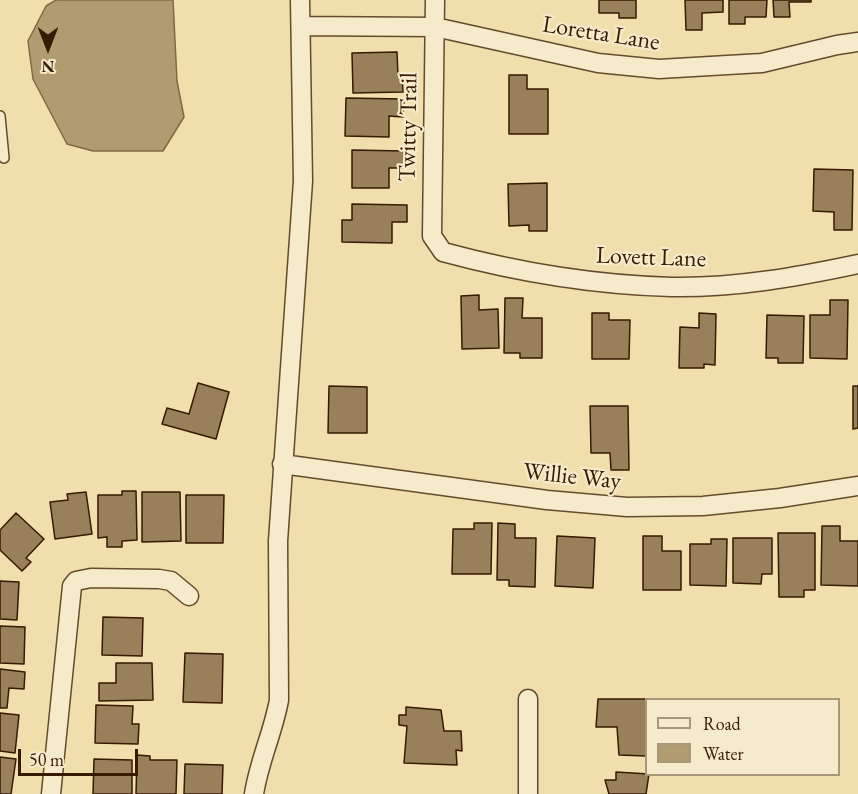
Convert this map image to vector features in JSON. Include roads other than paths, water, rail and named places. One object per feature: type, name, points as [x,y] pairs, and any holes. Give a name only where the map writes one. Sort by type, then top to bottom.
[{"type":"street","points":[[254,794],[257,771],[275,722],[279,700],[278,541],[303,181],[300,0]]},
{"type":"street","name":"Twitty Trail","points":[[435,0],[432,236],[443,252]]},
{"type":"street","name":"Loretta Lane","points":[[300,26],[435,27],[598,63],[659,69],[762,63],[858,42]]},
{"type":"street","name":"Lovett Lane","points":[[443,252],[528,271],[603,283],[674,287],[741,284],[799,276],[858,264]]},
{"type":"street","name":"Willie Way","points":[[282,464],[547,500],[627,507],[703,506],[780,498],[858,486]]},
{"type":"street","points":[[51,794],[72,586],[76,581],[91,578],[159,579],[171,581],[189,596]]},
{"type":"street","points":[[528,699],[528,794]]},
{"type":"lane","points":[[0,116],[4,158]]},
{"type":"water","points":[[56,0],[173,0],[177,81],[184,117],[163,151],[93,151],[67,144],[33,79],[28,41],[46,6]]}]
